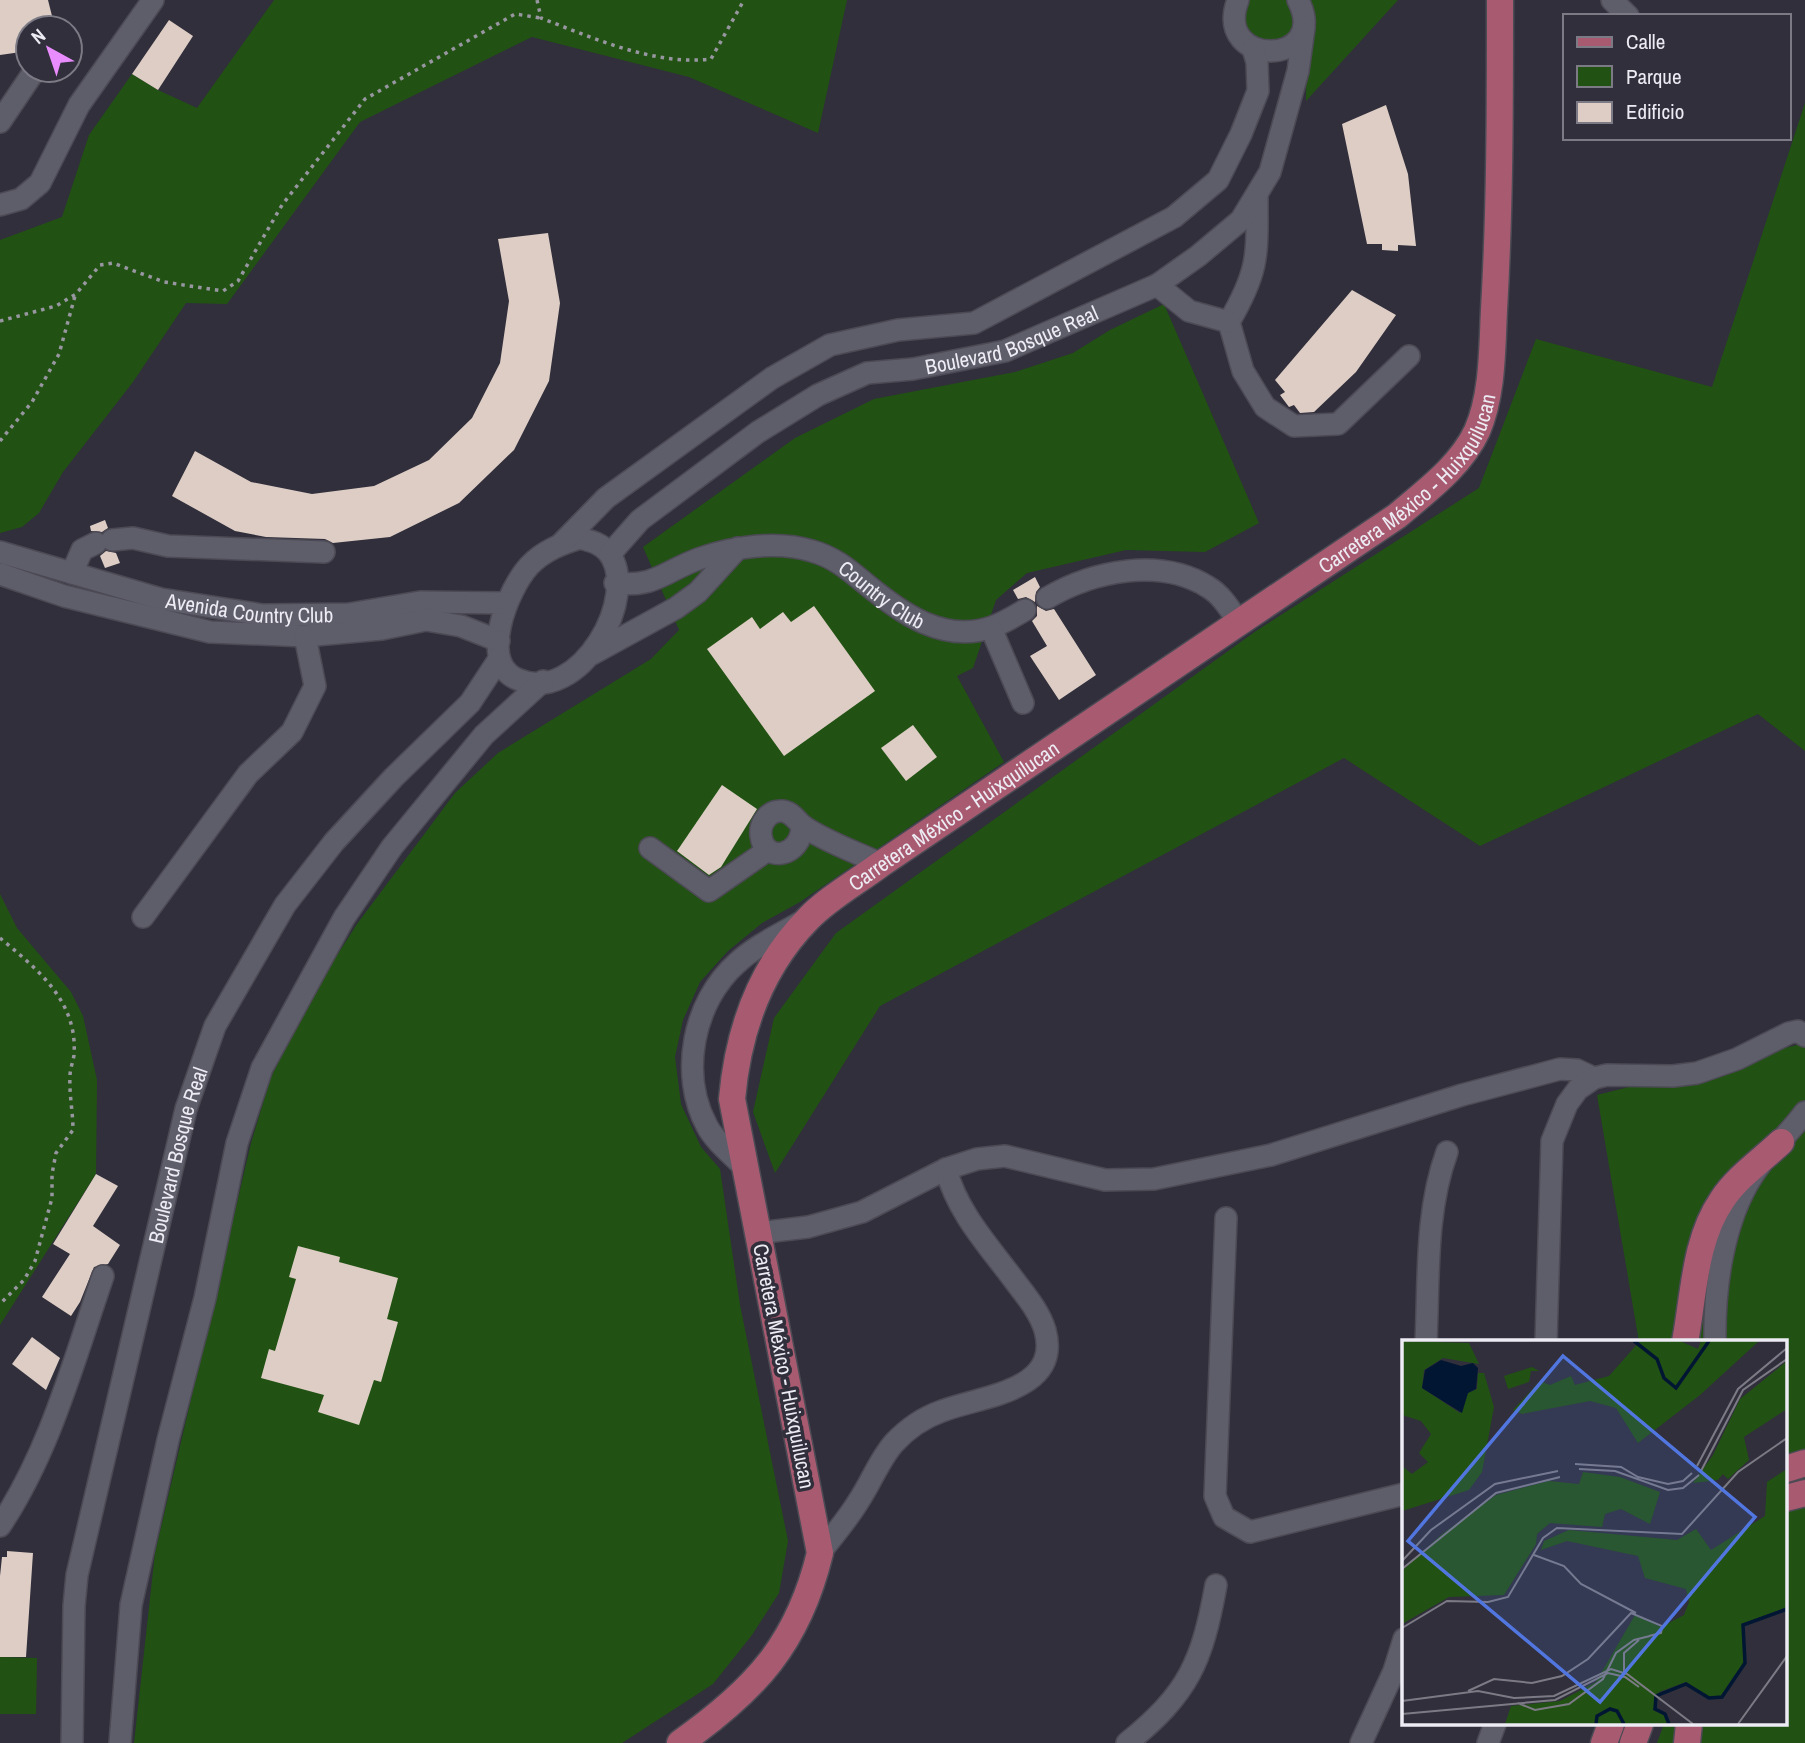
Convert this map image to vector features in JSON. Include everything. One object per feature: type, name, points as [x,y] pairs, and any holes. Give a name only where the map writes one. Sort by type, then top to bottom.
[{"type":"main road","name":"Carretera México - Huixquilucan","points":[[680,1743],[725,1711],[778,1655],[812,1586],[820,1553],[732,1099],[736,1056],[748,1012],[763,979],[808,918],[881,864],[1240,624],[1405,509],[1455,464],[1477,430],[1490,374],[1500,214],[1500,0]]},
{"type":"main road","points":[[1685,1340],[1690,1300],[1703,1240],[1722,1199],[1780,1142]]},
{"type":"main road","points":[[1787,1469],[1805,1463]]},
{"type":"main road","points":[[1787,1498],[1805,1493]]},
{"type":"main road","points":[[1604,1743],[1610,1726]]},
{"type":"main road","points":[[1633,1743],[1639,1726]]},
{"type":"street","points":[[0,205],[21,199],[40,183],[79,105],[153,0]]},
{"type":"street","points":[[1238,0],[1234,10],[1235,25],[1242,38],[1253,48],[1268,53],[1284,51],[1297,42],[1304,28],[1304,11],[1298,0]]},
{"type":"street","points":[[1612,0],[1626,14]]},
{"type":"street","name":"Boulevard Bosque Real","points":[[610,554],[640,520],[758,432],[818,395],[867,373],[925,368],[1005,351],[1157,285],[1241,220],[1270,172],[1287,120],[1304,28]]},
{"type":"street","name":"Boulevard Bosque Real","points":[[562,543],[606,498],[772,378],[830,345],[898,330],[974,323],[1174,218],[1218,180],[1241,134],[1258,91],[1257,62],[1253,48]]},
{"type":"street","points":[[0,122],[26,84]]},
{"type":"street","points":[[1257,193],[1257,263],[1246,293],[1229,322],[1244,371],[1265,407],[1294,426],[1338,424],[1409,356]]},
{"type":"street","points":[[1157,285],[1189,312],[1229,322]]},
{"type":"street","points":[[72,573],[82,550],[104,541],[133,538],[168,546],[324,552]]},
{"type":"street","points":[[580,538],[597,543],[610,554],[615,583],[614,611],[592,653],[578,670],[543,681],[519,681],[506,673],[499,650],[506,603],[528,566],[562,543],[580,538]]},
{"type":"street","name":"Country Club","points":[[615,583],[638,586],[698,559],[738,548],[777,547],[811,550],[845,566],[905,614],[931,627],[957,632],[991,628],[1025,610]]},
{"type":"street","points":[[592,653],[676,608],[698,592],[738,548]]},
{"type":"street","name":"Avenida Country Club","points":[[0,552],[161,599],[263,615],[348,614],[420,602],[506,603]]},
{"type":"street","points":[[1047,598],[1097,576],[1132,570],[1166,572],[1207,586],[1240,624]]},
{"type":"street","name":"Avenida Country Club","points":[[0,574],[64,596],[210,632],[305,636],[382,629],[426,620],[461,626],[499,650]]},
{"type":"street","points":[[991,628],[1023,703]]},
{"type":"street","points":[[143,917],[248,774],[292,732],[315,686],[305,636]]},
{"type":"street","name":"Boulevard Bosque Real","points":[[72,1743],[77,1574],[187,1109],[215,1026],[249,963],[301,884],[334,842],[394,776],[470,703],[499,650]]},
{"type":"street","points":[[120,1743],[131,1605],[205,1298],[237,1143],[262,1068],[344,918],[392,847],[484,735],[543,681]]},
{"type":"street","points":[[802,825],[802,839],[794,850],[781,854],[768,850],[761,839],[761,826],[768,815],[781,811],[793,815],[802,825],[881,864]]},
{"type":"street","points":[[650,848],[709,891],[768,850]]},
{"type":"street","points":[[743,1166],[707,1128],[695,1097],[690,1064],[697,1030],[712,992],[736,963],[808,918]]},
{"type":"street","points":[[1546,1340],[1552,1141],[1567,1104],[1578,1089],[1594,1078],[1607,1074],[1673,1076],[1697,1073],[1737,1059],[1789,1033],[1798,1031],[1805,1036]]},
{"type":"street","points":[[758,1233],[808,1227],[862,1212],[946,1169],[977,1159],[1005,1156],[1105,1180],[1154,1179],[1271,1155],[1462,1095],[1560,1069],[1577,1070],[1594,1078]]},
{"type":"street","points":[[1715,1340],[1716,1303],[1735,1207],[1754,1173],[1805,1112]]},
{"type":"street","points":[[1426,1340],[1435,1184],[1447,1152]]},
{"type":"street","points":[[820,1553],[859,1501],[894,1443],[917,1423],[943,1410],[997,1396],[1027,1382],[1041,1367],[1047,1348],[1045,1330],[1035,1307],[959,1204],[946,1169]]},
{"type":"street","points":[[1226,1218],[1215,1496],[1224,1517],[1250,1532],[1402,1494]]},
{"type":"street","points":[[0,1526],[18,1498],[52,1419],[103,1276]]},
{"type":"street","points":[[1787,1454],[1805,1463]]},
{"type":"street","points":[[1127,1743],[1156,1720],[1182,1688],[1206,1642],[1216,1585]]},
{"type":"street","points":[[1361,1743],[1394,1671],[1402,1645]]},
{"type":"street","points":[[1488,1743],[1494,1726]]},
{"type":"path","points":[[537,0],[541,18]]},
{"type":"path","points":[[0,321],[56,306],[76,294],[100,265],[113,263],[164,282],[223,291],[238,281],[282,205],[365,99],[515,14],[541,18],[628,48],[687,62],[711,59],[744,0]]},
{"type":"path","points":[[0,441],[32,402],[60,355],[76,294]]},
{"type":"path","points":[[0,938],[38,968],[61,998],[70,1026],[74,1054],[70,1077],[73,1130],[56,1153],[52,1174],[52,1198],[35,1261],[24,1280],[0,1304]]},
{"type":"green space","points":[[274,0],[847,0],[818,133],[689,77],[532,37],[360,122],[227,304],[186,303],[133,382],[63,472],[39,513],[22,527],[0,533],[0,240],[62,217],[89,135],[132,74],[158,90],[197,108]]},
{"type":"green space","points":[[1248,0],[1288,0],[1295,13],[1290,36],[1268,45],[1253,36],[1245,23]]},
{"type":"green space","points":[[1307,0],[1398,0],[1306,101]]},
{"type":"green space","points":[[1805,103],[1805,751],[1758,714],[1480,846],[1344,758],[880,1006],[775,1173],[753,1112],[774,1018],[836,933],[1256,631],[1479,488],[1536,339],[1712,387]]},
{"type":"green space","points":[[1164,304],[1259,523],[1205,552],[1126,550],[1027,573],[996,600],[973,668],[957,676],[1004,762],[800,902],[762,923],[728,951],[700,982],[683,1020],[675,1057],[681,1104],[701,1147],[720,1169],[740,1305],[788,1541],[779,1593],[752,1635],[713,1684],[622,1743],[134,1743],[155,1553],[251,1143],[271,1077],[313,993],[357,924],[455,793],[498,753],[651,659],[679,630],[643,547],[795,438],[874,399],[1015,372],[1073,353],[1110,330]]},
{"type":"green space","points":[[0,894],[17,928],[71,992],[83,1016],[97,1080],[96,1174],[0,1325]]},
{"type":"green space","points":[[1805,1025],[1805,1743],[1657,1743],[1663,1726],[1787,1726],[1787,1340],[1639,1340],[1597,1095],[1797,1045]]},
{"type":"green space","points":[[0,1657],[37,1658],[36,1714],[0,1714]]},
{"type":"building","points":[[0,0],[48,0],[52,14],[14,14],[14,53],[0,55]]},
{"type":"building","points":[[169,20],[193,36],[158,90],[132,74]]},
{"type":"building","points":[[1386,105],[1408,174],[1416,246],[1398,245],[1398,251],[1382,250],[1382,244],[1367,244],[1342,124]]},
{"type":"building","points":[[548,233],[560,303],[549,381],[514,450],[459,503],[390,537],[333,543],[325,539],[266,537],[235,531],[172,496],[195,451],[251,482],[312,494],[374,486],[429,460],[472,418],[500,363],[509,301],[498,239]]},
{"type":"building","points":[[1352,290],[1396,315],[1356,372],[1314,412],[1300,413],[1294,405],[1289,407],[1280,395],[1285,392],[1275,380]]},
{"type":"building","points":[[105,520],[108,528],[102,532],[91,531],[90,526]]},
{"type":"building","points":[[106,551],[116,553],[120,563],[105,568],[100,556]]},
{"type":"building","points":[[1035,577],[1040,587],[1036,592],[1035,602],[1026,597],[1018,599],[1013,590]]},
{"type":"building","points":[[814,606],[875,691],[784,756],[707,649],[752,617],[760,629],[783,612],[791,622]]},
{"type":"building","points":[[1037,606],[1046,611],[1054,609],[1096,675],[1059,700],[1030,656],[1047,646],[1032,621],[1037,616]]},
{"type":"building","points":[[913,725],[937,757],[906,781],[881,748]]},
{"type":"building","points":[[722,785],[757,809],[721,867],[709,875],[677,851]]},
{"type":"building","points":[[96,1174],[118,1186],[93,1226],[120,1245],[108,1264],[94,1267],[80,1302],[71,1316],[42,1297],[70,1254],[53,1244]]},
{"type":"building","points":[[298,1246],[340,1257],[339,1262],[398,1278],[387,1319],[398,1322],[381,1382],[374,1380],[359,1425],[318,1412],[324,1395],[261,1378],[269,1349],[275,1351],[296,1279],[289,1277]]},
{"type":"building","points":[[32,1337],[60,1358],[46,1390],[12,1364]]},
{"type":"building","points":[[7,1551],[33,1553],[26,1657],[0,1657],[0,1576],[2,1557],[7,1557]]}]
